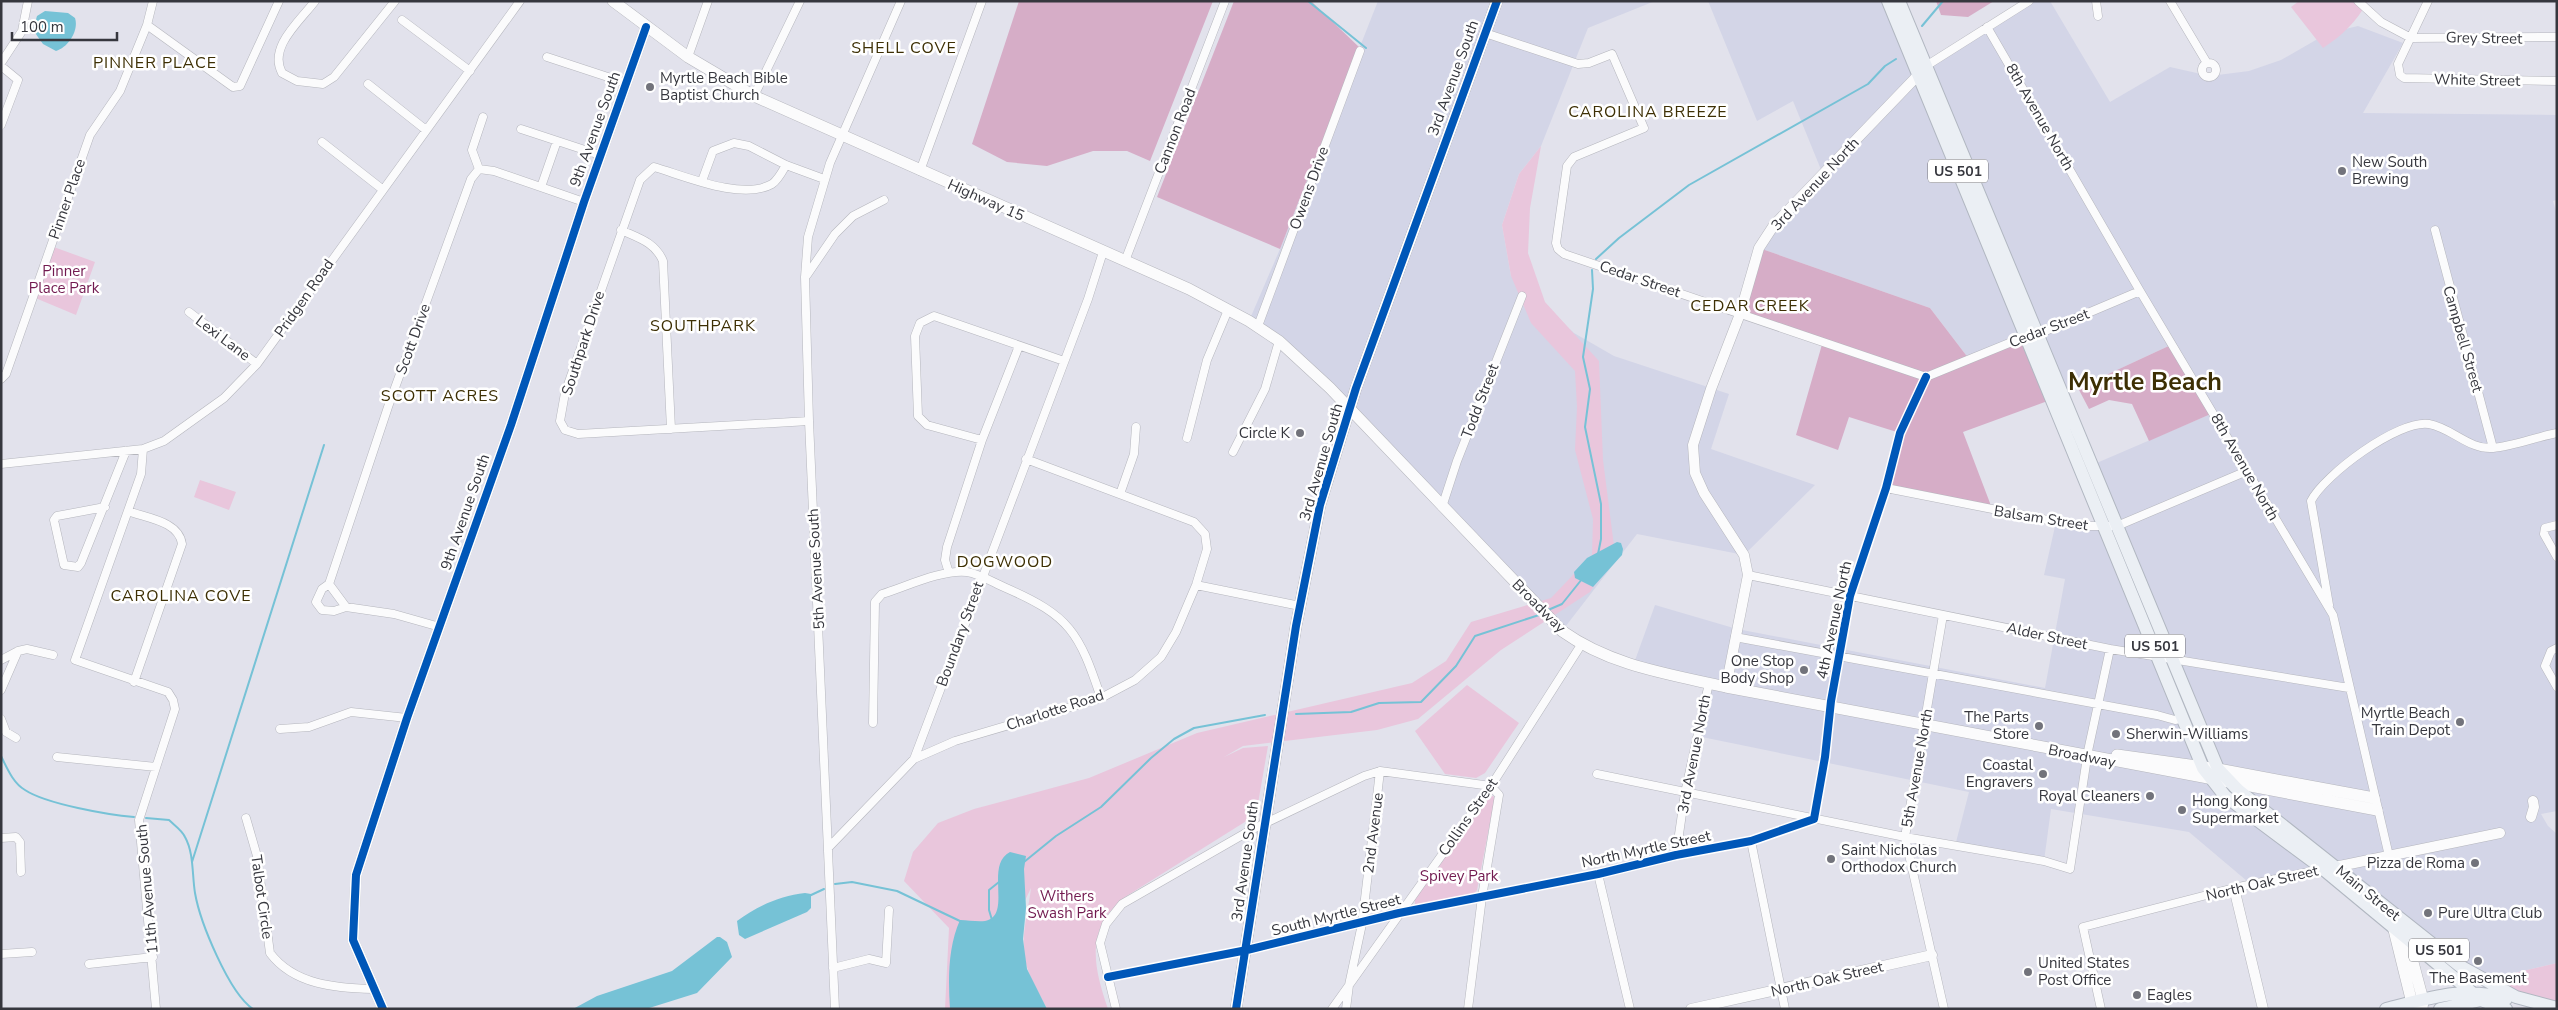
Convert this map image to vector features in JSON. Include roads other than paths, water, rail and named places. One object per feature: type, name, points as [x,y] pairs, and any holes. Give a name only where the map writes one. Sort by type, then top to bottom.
[{"type":"main road","name":"Highway 15","points":[[613,1],[688,57],[754,96],[1125,261],[1258,326],[1279,341],[1350,410]]},
{"type":"main road","name":"3rd Avenue South","points":[[1236,1009],[1247,950],[1264,824],[1300,606],[1320,505],[1391,289],[1497,1]]},
{"type":"main road","name":"US 501","points":[[1888,1],[1922,70],[2215,774]]},
{"type":"main road","name":"US 501","points":[[1899,1],[1922,70]]},
{"type":"main road","name":"Broadway","points":[[1350,410],[1562,631],[1582,645],[1633,666],[1726,688],[1830,704],[2087,754],[2374,798]]},
{"type":"main road","name":"US 501","points":[[2165,657],[2184,718],[2203,768]]},
{"type":"main road","name":"Broadway","points":[[2087,754],[2203,768]]},
{"type":"main road","name":"Main Street","points":[[2203,768],[2231,782],[2329,868],[2396,922],[2460,966],[2490,984],[2516,996],[2557,1008]]},
{"type":"main road","name":"Main Street","points":[[2215,774],[2225,796],[2329,868]]},
{"type":"main road","points":[[2231,782],[2377,810]]},
{"type":"main road","name":"Main Street","points":[[2396,922],[2406,936],[2481,1000]]},
{"type":"main road","points":[[2396,922],[2419,1005]]},
{"type":"main road","points":[[2406,936],[2419,1005]]},
{"type":"main road","points":[[2386,1009],[2419,1005],[2471,992],[2491,994],[2534,1009]]},
{"type":"main road","points":[[2440,1009],[2481,1000],[2506,1009]]},
{"type":"street","points":[[1,125],[18,80],[1,65],[22,31],[28,1]]},
{"type":"street","name":"Pinner Place","points":[[1,379],[6,374],[90,135],[120,91],[147,24],[153,1]]},
{"type":"street","points":[[147,24],[233,87],[240,86],[279,1]]},
{"type":"street","points":[[316,1],[281,45],[277,60],[282,73],[297,81],[323,84],[334,77],[396,1]]},
{"type":"street","name":"Pridgen Road","points":[[1,464],[143,449],[172,437],[224,398],[257,364],[520,1]]},
{"type":"street","points":[[688,57],[708,1]]},
{"type":"street","points":[[754,96],[800,1]]},
{"type":"street","name":"5th Avenue South","points":[[835,1009],[809,421],[805,277],[808,237],[824,179],[902,1]]},
{"type":"street","points":[[920,171],[982,1]]},
{"type":"street","name":"Cannon Road","points":[[1125,261],[1225,1]]},
{"type":"street","points":[[1922,70],[2029,1]]},
{"type":"street","points":[[2096,1],[2098,16]]},
{"type":"street","points":[[2170,1],[2207,63]]},
{"type":"street","points":[[2358,1],[2381,22],[2411,38],[2428,1]]},
{"type":"street","points":[[402,20],[470,71]]},
{"type":"street","name":"9th Avenue South","points":[[383,1009],[353,940],[356,876],[407,718],[511,425],[584,202],[646,27]]},
{"type":"street","name":"8th Avenue North","points":[[1987,27],[2140,291],[2330,609],[2341,646],[2374,798],[2389,856]]},
{"type":"street","name":"Cedar Street","points":[[1485,33],[1578,64],[1589,63],[1612,54],[1644,128],[1574,157],[1568,166],[1556,243],[1564,254],[1926,377],[2031,334],[2043,332],[2140,291]]},
{"type":"street","name":"Grey Street","points":[[2411,38],[2557,37]]},
{"type":"street","name":"White Street","points":[[2411,38],[2398,64],[2400,74],[2404,78],[2416,80],[2557,81]]},
{"type":"street","name":"Owens Drive","points":[[1258,326],[1360,51]]},
{"type":"street","points":[[547,57],[626,83]]},
{"type":"street","name":"3rd Avenue North","points":[[1726,688],[1748,575],[1744,555],[1694,473],[1692,458],[1696,433],[1740,314],[1759,248],[1774,225],[1922,70]]},
{"type":"street","points":[[368,84],[426,130]]},
{"type":"street","points":[[483,117],[472,150],[479,169],[494,171],[584,202]]},
{"type":"street","points":[[521,129],[600,156]]},
{"type":"street","points":[[541,187],[557,141]]},
{"type":"street","points":[[322,142],[382,189]]},
{"type":"street","points":[[702,181],[713,151],[734,143],[749,146],[786,165],[824,179]]},
{"type":"street","name":"Southpark Drive","points":[[786,165],[776,181],[758,189],[724,188],[654,167],[648,170],[640,180],[621,230],[566,393],[560,421],[565,430],[578,434],[809,421]]},
{"type":"street","name":"Scott Drive","points":[[346,607],[334,611],[322,610],[316,602],[322,590],[329,584],[408,352],[471,179],[479,169]]},
{"type":"street","points":[[805,277],[835,234],[852,216],[884,200]]},
{"type":"street","points":[[621,230],[648,242],[659,251],[663,261],[671,429]]},
{"type":"street","name":"Campbell Street","points":[[2435,230],[2493,448]]},
{"type":"street","name":"Boundary Street","points":[[828,848],[914,759],[1064,361],[1103,252]]},
{"type":"street","name":"Todd Street","points":[[1442,507],[1457,461],[1522,296]]},
{"type":"street","points":[[1187,438],[1207,360],[1228,310]]},
{"type":"street","name":"Lexi Lane","points":[[189,312],[257,364]]},
{"type":"street","points":[[982,440],[927,426],[918,416],[914,336],[916,328],[920,323],[934,316],[1064,361]]},
{"type":"street","points":[[1233,452],[1265,389],[1279,341]]},
{"type":"street","points":[[949,573],[945,560],[948,548],[982,440],[1019,346]]},
{"type":"street","name":"4th Avenue North","points":[[1814,819],[1826,757],[1830,704],[1850,596],[1886,488],[1900,433],[1926,377]]},
{"type":"street","points":[[2330,609],[2311,501],[2316,491],[2337,472],[2378,442],[2404,427],[2418,423],[2441,427],[2470,444],[2493,448],[2557,433]]},
{"type":"street","points":[[1120,494],[1134,454],[1136,427]]},
{"type":"street","points":[[134,682],[182,544],[181,536],[173,527],[128,511],[140,474],[143,449]]},
{"type":"street","points":[[105,507],[57,516],[54,520],[61,560],[64,564],[78,567],[81,563],[105,507],[126,451]]},
{"type":"street","name":"Charlotte Road","points":[[914,759],[955,742],[1101,698],[1135,680],[1161,657],[1176,632],[1196,585],[1207,549],[1205,534],[1194,522],[1026,459]]},
{"type":"street","name":"Balsam Street","points":[[1886,488],[2078,526],[2111,526],[2247,471]]},
{"type":"street","name":"11th Avenue South","points":[[128,511],[75,660],[134,682],[168,692],[173,700],[175,709],[139,820],[153,957],[156,1009]]},
{"type":"street","points":[[2557,525],[2545,528],[2544,534],[2557,557]]},
{"type":"street","points":[[873,723],[875,602],[882,594],[949,573],[967,572],[981,577],[1040,603],[1061,618],[1074,634],[1089,663],[1101,698]]},
{"type":"street","name":"Alder Street","points":[[1748,575],[2110,649],[2349,688]]},
{"type":"street","points":[[329,584],[346,607],[394,614],[440,627]]},
{"type":"street","points":[[1196,585],[1300,606]]},
{"type":"street","name":"5th Avenue North","points":[[1943,615],[1904,837],[1944,1009]]},
{"type":"street","points":[[1735,637],[2158,714],[2166,718],[2184,718]]},
{"type":"street","name":"Collins Street","points":[[1332,1009],[1491,786],[1582,645]]},
{"type":"street","points":[[2557,648],[2551,651],[2545,666],[2557,687]]},
{"type":"street","points":[[1,660],[18,651],[27,649],[53,655]]},
{"type":"street","points":[[1597,774],[1685,794],[1904,837],[2044,861],[2070,869],[2087,754],[2110,649]]},
{"type":"street","points":[[1,690],[18,651]]},
{"type":"street","name":"3rd Avenue North","points":[[1676,854],[1685,794],[1708,683]]},
{"type":"street","points":[[280,729],[309,727],[351,712],[407,718]]},
{"type":"street","points":[[1,719],[6,732],[16,738]]},
{"type":"street","points":[[57,757],[156,766]]},
{"type":"street","points":[[1116,1009],[1100,943],[1102,932],[1114,911],[1131,897],[1264,824],[1364,776],[1380,771],[1491,786],[1499,795],[1482,897],[1468,1008]]},
{"type":"street","name":"2nd Avenue","points":[[1346,1009],[1362,924],[1380,771]]},
{"type":"street","points":[[2531,817],[2534,807],[2533,801]]},
{"type":"street","name":"Talbot Circle","points":[[246,818],[257,856],[270,953],[279,965],[314,982],[331,987],[373,989]]},
{"type":"street","name":"North Myrtle Street","points":[[1482,897],[1598,874],[1676,854],[1751,841],[1814,819]]},
{"type":"street","name":"North Oak Street","points":[[2101,1009],[2083,927],[2234,888],[2449,842],[2500,833]]},
{"type":"street","points":[[1,838],[16,837],[20,842],[21,872]]},
{"type":"street","points":[[1751,841],[1785,1009]]},
{"type":"street","points":[[1598,874],[1630,1009]]},
{"type":"street","points":[[2234,888],[2263,1009]]},
{"type":"street","name":"South Myrtle Street","points":[[1108,977],[1247,950],[1362,924],[1399,913],[1482,897]]},
{"type":"street","points":[[833,968],[869,959],[886,963],[889,910]]},
{"type":"street","points":[[1,954],[32,952]]},
{"type":"street","name":"North Oak Street","points":[[1691,1009],[1932,955]]},
{"type":"street","points":[[89,964],[153,957]]},
{"type":"water","points":[[45,11],[68,13],[75,18],[76,28],[72,38],[65,46],[56,51],[43,44],[33,30],[37,16]]},
{"type":"water","points":[[1617,542],[1621,543],[1622,555],[1593,587],[1575,578],[1574,572],[1587,558]]},
{"type":"water","points":[[1010,852],[1026,856],[1024,869],[1026,908],[1023,939],[1027,969],[1047,1009],[950,1009],[950,963],[956,930],[960,920],[985,921],[993,917],[997,910],[999,868],[1003,858]]},
{"type":"water","points":[[805,893],[811,894],[811,908],[807,912],[745,939],[739,935],[737,921],[761,906],[778,899]]},
{"type":"water","points":[[717,937],[727,942],[732,957],[697,993],[646,1009],[573,1009],[597,996],[672,971]]},
{"type":"waterway","points":[[1308,1],[1366,48]]},
{"type":"waterway","points":[[1922,26],[1943,1]]},
{"type":"waterway","points":[[1596,259],[1619,238],[1689,185],[1868,84],[1885,66],[1896,59]]},
{"type":"waterway","points":[[1592,270],[1593,289],[1583,357],[1590,389],[1585,427],[1601,504],[1601,539],[1598,554]]},
{"type":"waterway","points":[[192,862],[324,445]]},
{"type":"waterway","points":[[1548,610],[1562,604],[1582,579]]},
{"type":"waterway","points":[[1296,714],[1351,712],[1379,703],[1421,702],[1456,666],[1475,636],[1539,615]]},
{"type":"waterway","points":[[1024,862],[1056,836],[1101,807],[1151,758],[1174,739],[1194,728],[1265,715]]},
{"type":"waterway","points":[[1,756],[17,783],[35,795],[78,808],[134,817]]},
{"type":"waterway","points":[[146,818],[169,820],[184,834],[190,850],[198,906],[209,938],[225,973],[244,1001],[253,1009]]},
{"type":"waterway","points":[[835,884],[852,882],[897,891],[962,922]]},
{"type":"waterway","points":[[992,920],[989,910],[989,890],[999,882]]},
{"type":"waterway","points":[[809,896],[824,889]]},
{"type":"place","name":"Myrtle Beach Bible Baptist Church","points":[[650,87]]},
{"type":"place","name":"New South Brewing","points":[[2342,171]]},
{"type":"place","name":"Circle K","points":[[1300,433]]},
{"type":"place","name":"One Stop Body Shop","points":[[1804,670]]},
{"type":"place","name":"Myrtle Beach Train Depot","points":[[2460,722]]},
{"type":"place","name":"The Parts Store","points":[[2039,726]]},
{"type":"place","name":"Sherwin-Williams","points":[[2116,734]]},
{"type":"place","name":"Coastal Engravers","points":[[2043,774]]},
{"type":"place","name":"Royal Cleaners","points":[[2150,796]]},
{"type":"place","name":"Hong Kong Supermarket","points":[[2182,810]]},
{"type":"place","name":"Saint Nicholas Orthodox Church","points":[[1831,859]]},
{"type":"place","name":"Pizza de Roma","points":[[2475,863]]},
{"type":"place","name":"Pure Ultra Club","points":[[2428,913]]},
{"type":"place","name":"The Basement","points":[[2478,961]]},
{"type":"place","name":"United States Post Office","points":[[2028,972]]},
{"type":"place","name":"Eagles","points":[[2137,995]]},
{"type":"district","name":"SHELL COVE","points":[[904,47]]},
{"type":"district","name":"PINNER PLACE","points":[[155,62]]},
{"type":"district","name":"CAROLINA BREEZE","points":[[1648,111]]},
{"type":"district","name":"CEDAR CREEK","points":[[1750,305]]},
{"type":"district","name":"SOUTHPARK","points":[[703,325]]},
{"type":"district","name":"Myrtle Beach","points":[[2145,381]]},
{"type":"district","name":"SCOTT ACRES","points":[[440,395]]},
{"type":"district","name":"DOGWOOD","points":[[1005,561]]},
{"type":"district","name":"CAROLINA COVE","points":[[181,595]]},
{"type":"park label","name":"Pinner Place Park","points":[[64,280]]},
{"type":"park label","name":"Spivey Park","points":[[1459,876]]},
{"type":"park label","name":"Withers Swash Park","points":[[1067,904]]}]
